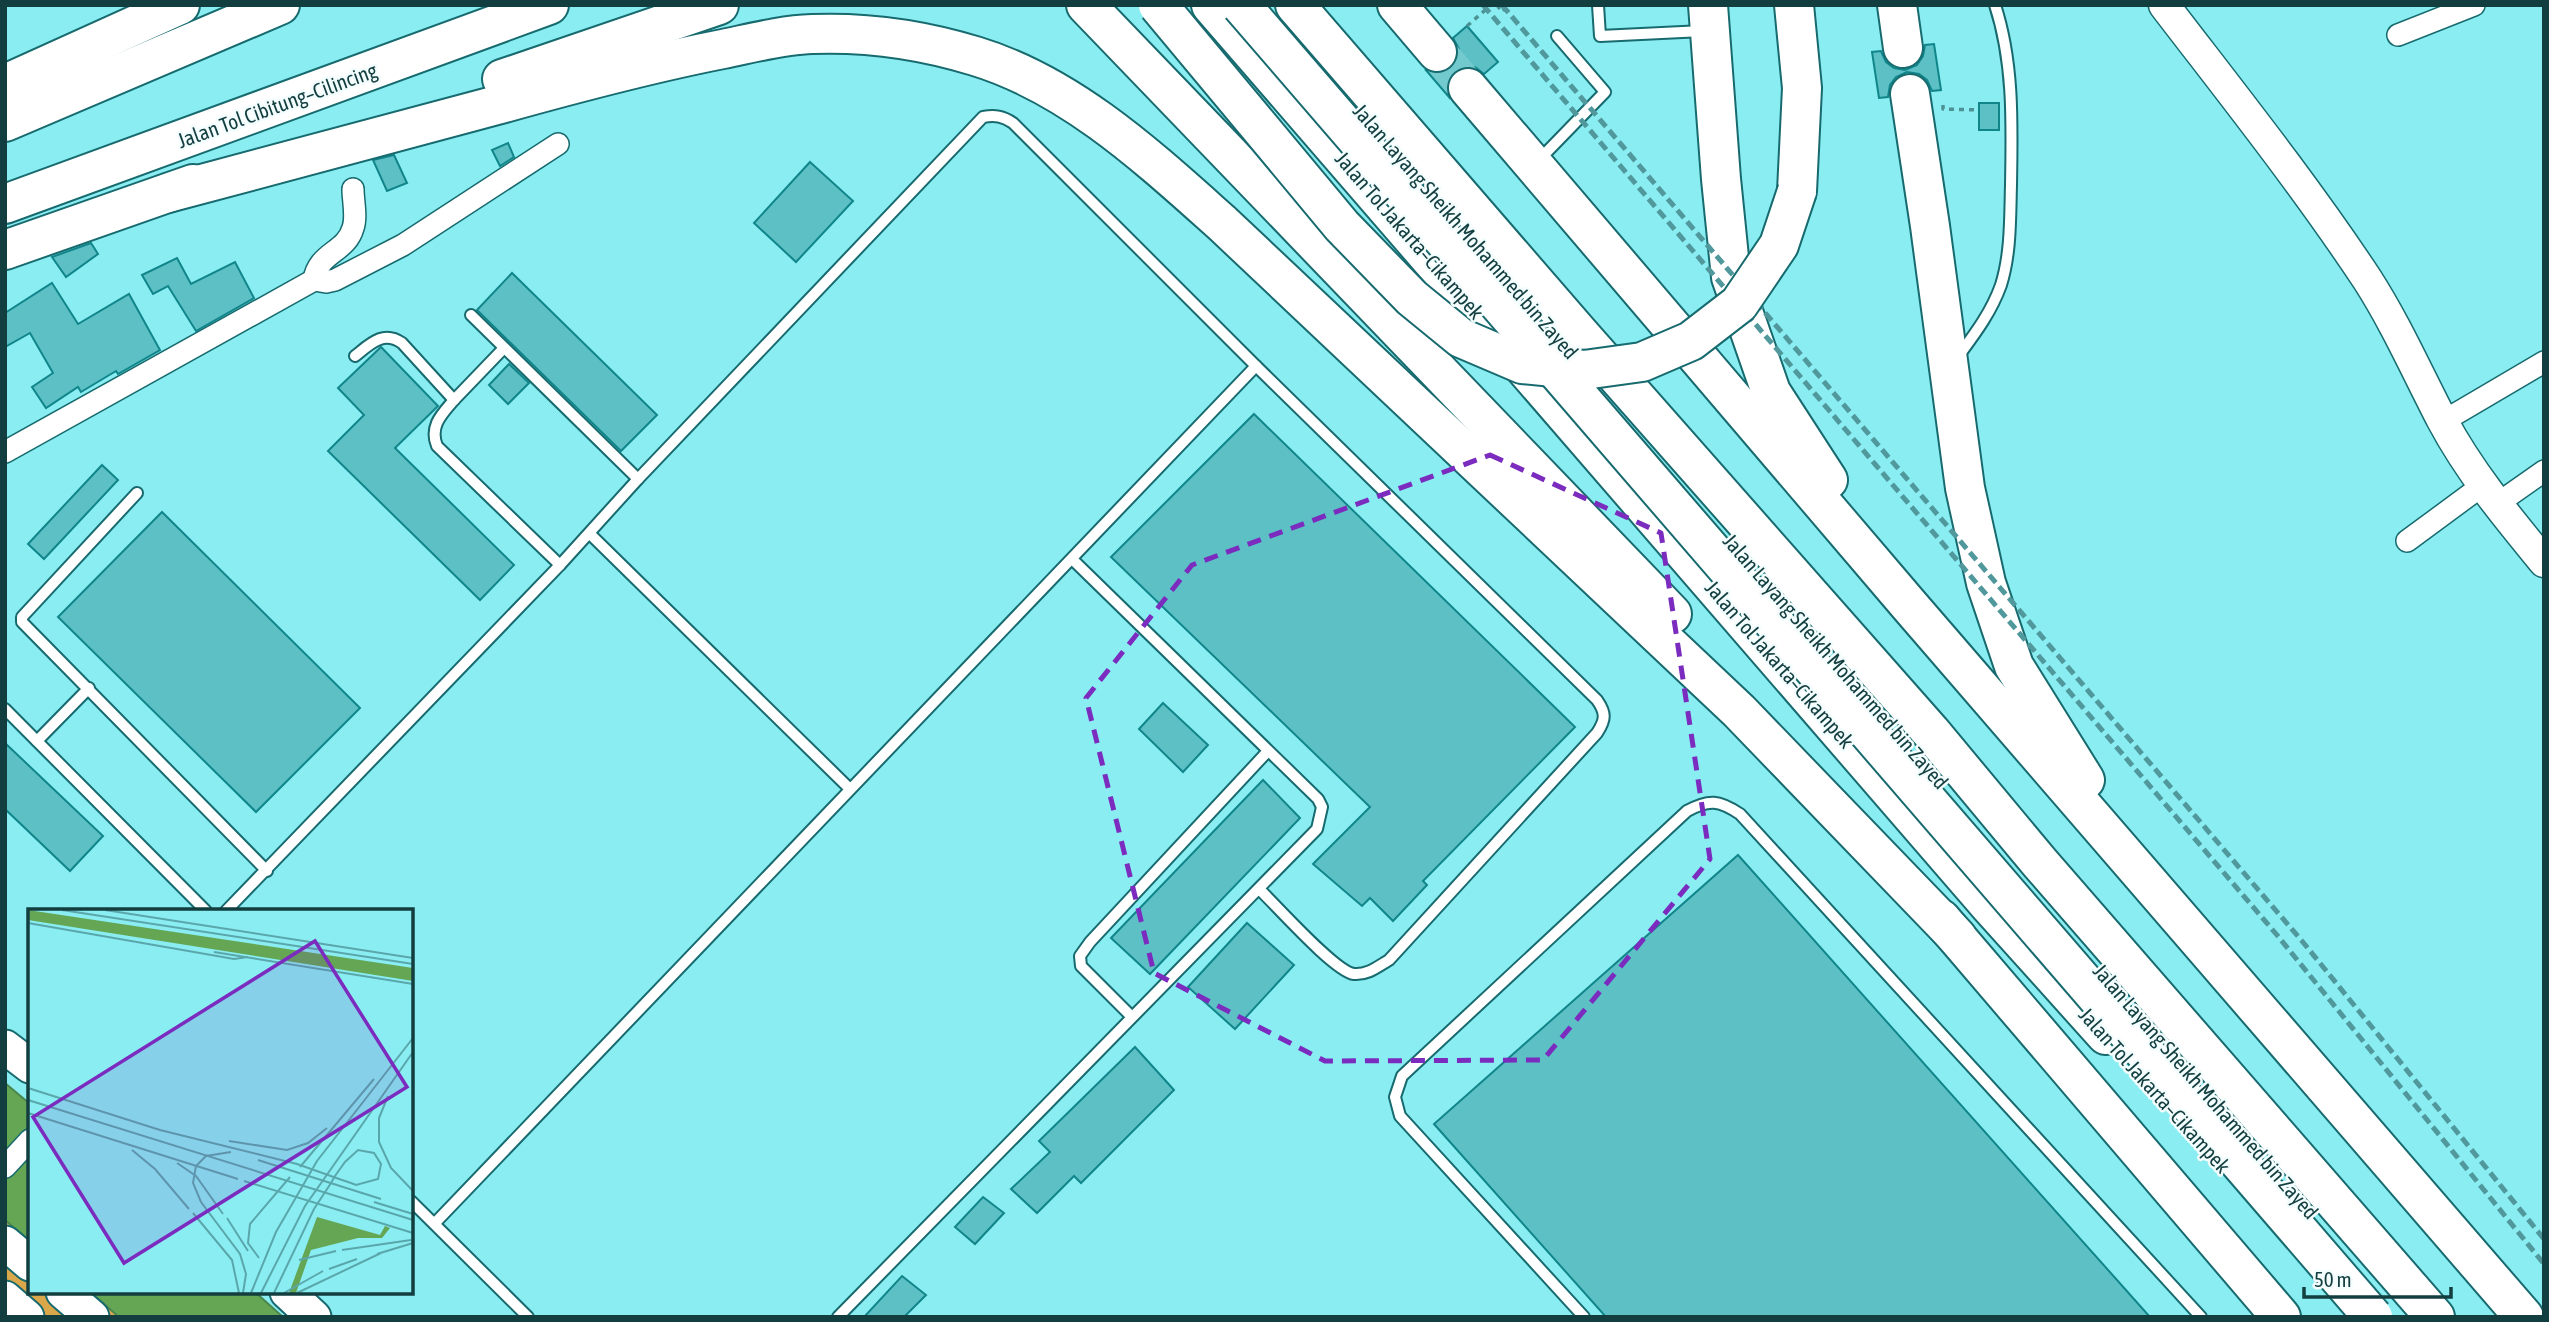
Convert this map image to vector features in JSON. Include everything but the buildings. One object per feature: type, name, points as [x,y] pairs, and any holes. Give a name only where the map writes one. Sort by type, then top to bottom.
[{"type":"highway","points":[[5,84],[180,5]]},
{"type":"highway","points":[[5,122],[280,5]]},
{"type":"highway","name":"Jalan Tol Cibitung–Cilincing","points":[[5,204],[549,5]]},
{"type":"highway","points":[[5,250],[719,5]]},
{"type":"highway","points":[[1086,5],[1776,721],[2281,1317]]},
{"type":"highway","points":[[1158,5],[1342,226],[1412,298],[1461,338],[1522,363],[1584,370],[1642,362],[1691,341],[1739,304],[1779,245],[1797,191],[1802,88],[1794,5]]},
{"type":"highway","name":"Jalan Tol Jakarta–Cikampek","points":[[1211,5],[1990,906],[2356,1317]]},
{"type":"highway","name":"Jalan Layang Sheikh Mohammed bin Zayed","points":[[1241,5],[2373,1317]]},
{"type":"highway","name":"Jalan Layang Sheikh Mohammed bin Zayed","points":[[1271,5],[2400,1317]]},
{"type":"highway","points":[[1295,5],[1578,332],[1931,732],[2040,863],[2435,1317]]},
{"type":"highway","points":[[1397,5],[1437,52]]},
{"type":"highway","points":[[1897,5],[1903,48]]},
{"type":"highway","points":[[1709,18],[1731,277],[1771,392],[1909,605]]},
{"type":"highway","points":[[168,193],[652,63],[811,34],[869,36],[918,42],[987,61],[1032,79],[1140,150],[1215,216],[1739,711],[1957,937]]},
{"type":"highway","points":[[1468,88],[1909,605],[2524,1317]]},
{"type":"highway","points":[[1926,97],[1949,369],[1965,488],[1986,583],[2014,666],[2147,880]]},
{"type":"main road","points":[[5,1047],[28,1064]]},
{"type":"main road","points":[[5,1243],[28,1262]]},
{"type":"main road","points":[[65,1294],[92,1317]]},
{"type":"main road","points":[[289,1294],[314,1317]]},
{"type":"main road","points":[[5,1298],[27,1317]]},
{"type":"street","points":[[2164,5],[2305,190],[2368,280],[2402,339],[2442,422],[2490,494],[2544,562]]},
{"type":"street","points":[[2398,35],[2473,5]]},
{"type":"street","points":[[5,452],[314,280],[335,280],[403,245],[558,144]]},
{"type":"street","points":[[314,280],[320,261],[339,249],[353,231],[353,189]]},
{"type":"street","points":[[2442,422],[2544,362]]},
{"type":"street","points":[[2406,541],[2490,494],[2544,471]]},
{"type":"street","points":[[5,1167],[28,1142]]},
{"type":"lane","points":[[1598,5],[1600,36],[1709,18]]},
{"type":"lane","points":[[1949,369],[1986,320],[2002,282],[2010,234],[2011,88],[1995,5]]},
{"type":"lane","points":[[1534,165],[1605,92],[1557,36]]},
{"type":"lane","points":[[228,909],[590,534],[638,479],[983,117],[994,116],[1013,123],[1597,700],[1604,711],[1605,722],[1389,960],[1367,974],[1350,974],[1333,962],[1259,889]]},
{"type":"lane","points":[[471,316],[638,479]]},
{"type":"lane","points":[[355,356],[378,338],[394,337],[454,400]]},
{"type":"lane","points":[[504,348],[438,418],[434,437],[437,446],[560,565]]},
{"type":"lane","points":[[435,1223],[1256,366]]},
{"type":"lane","points":[[136,493],[22,617],[23,625],[89,688],[267,871]]},
{"type":"lane","points":[[590,534],[849,788]]},
{"type":"lane","points":[[838,1317],[1317,829],[1322,807],[1318,799],[1072,559]]},
{"type":"lane","points":[[37,741],[89,688]]},
{"type":"lane","points":[[5,709],[204,909]]},
{"type":"lane","points":[[1131,1016],[1081,966],[1080,956],[1268,751]]},
{"type":"lane","points":[[1584,1317],[1401,1116],[1395,1097],[1402,1076],[1687,810],[1702,803],[1723,803],[1740,814],[2201,1317]]},
{"type":"lane","points":[[413,1203],[528,1317]]},
{"type":"path","points":[[1467,26],[1491,5]]},
{"type":"path","points":[[1496,5],[1502,12],[1510,5]]},
{"type":"path","points":[[1926,97],[1944,109],[1979,110]]},
{"type":"highlighted area","points":[[1490,455],[1661,533],[1710,859],[1543,1060],[1325,1061],[1154,973],[1086,698],[1192,565]]},
{"type":"shaded area","points":[[5,1083],[28,1102],[28,1239],[5,1220]]},
{"type":"shaded area","points":[[5,1220],[28,1239],[28,1294],[92,1294],[119,1317],[27,1317],[5,1298]]},
{"type":"shaded area","points":[[92,1294],[257,1294],[283,1317],[119,1317]]},
{"type":"tunnel","points":[[1437,52],[1468,88]]},
{"type":"railway","points":[[1483,5],[2277,935],[2544,1264]]},
{"type":"railway","points":[[1502,5],[2302,941],[2544,1239]]}]
